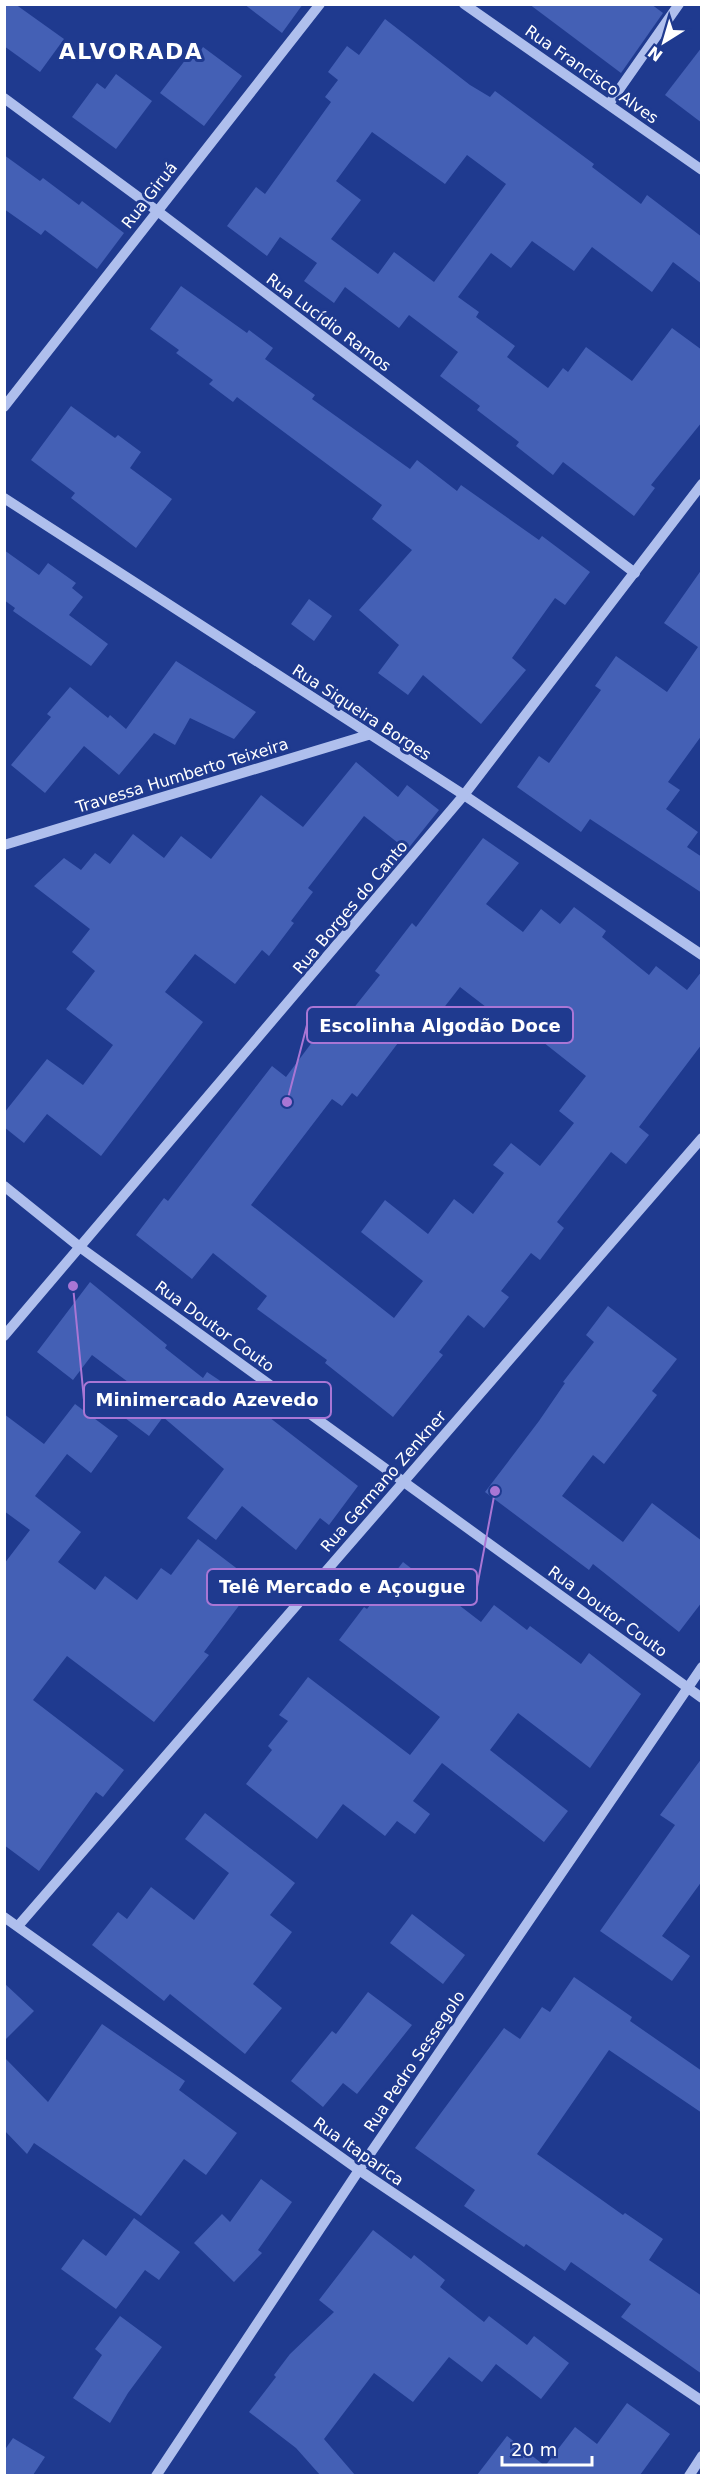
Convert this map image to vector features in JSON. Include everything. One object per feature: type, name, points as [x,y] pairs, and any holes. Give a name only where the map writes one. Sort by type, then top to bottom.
[{"type":"street","name":"Rua Giruá","points":[[4,407],[156,210],[320,4]]},
{"type":"street","name":"Rua Francisco Alves","points":[[464,4],[702,170]]},
{"type":"street","points":[[609,104],[679,4]]},
{"type":"street","name":"Rua Lucídio Ramos","points":[[4,98],[156,210],[635,573]]},
{"type":"street","name":"Rua Borges do Canto","points":[[4,1336],[464,795],[702,484]]},
{"type":"street","name":"Rua Siqueira Borges","points":[[4,498],[464,795],[702,955]]},
{"type":"street","name":"Travessa Humberto Teixeira","points":[[4,844],[368,735]]},
{"type":"street","name":"Rua Germano Zenkner","points":[[18,1926],[702,1138]]},
{"type":"street","name":"Rua Doutor Couto","points":[[4,1186],[81,1248],[702,1698]]},
{"type":"street","name":"Rua Pedro Sessegolo","points":[[156,2475],[358,2170],[702,1667]]},
{"type":"street","name":"Rua Itaparica","points":[[4,1917],[358,2170],[702,2401]]},
{"type":"street","points":[[689,2475],[702,2456]]},
{"type":"building","points":[[4,4],[15,4],[64,39],[40,72],[4,46]]},
{"type":"building","points":[[244,4],[303,4],[282,33]]},
{"type":"building","points":[[529,4],[651,4],[663,13],[621,73]]},
{"type":"building","points":[[385,19],[470,85],[490,97],[495,91],[594,164],[592,167],[641,204],[647,195],[702,237],[702,284],[673,262],[652,292],[592,247],[574,271],[532,241],[511,268],[491,253],[458,297],[479,312],[476,317],[515,346],[507,357],[548,388],[563,368],[568,372],[586,347],[632,381],[672,328],[702,350],[702,422],[651,485],[655,488],[634,516],[563,462],[553,475],[516,446],[519,442],[477,410],[480,406],[440,376],[458,352],[409,315],[399,328],[345,287],[334,303],[304,281],[317,263],[280,237],[267,256],[227,226],[256,187],[265,194],[331,102],[325,97],[338,80],[328,72],[347,46],[359,55]],"holes":[[[372,132],[445,184],[467,155],[506,184],[434,282],[394,252],[378,274],[331,239],[361,200],[336,181]]]},
{"type":"building","points":[[196,46],[201,50],[203,47],[242,76],[204,126],[160,93]]},
{"type":"building","points":[[702,47],[702,123],[665,95]]},
{"type":"building","points":[[116,74],[152,101],[116,149],[72,117],[97,83],[105,89]]},
{"type":"building","points":[[4,155],[40,181],[43,178],[79,205],[82,201],[124,233],[97,269],[45,230],[41,235],[4,209]]},
{"type":"building","points":[[181,286],[247,333],[249,330],[273,348],[265,359],[315,395],[312,399],[410,469],[417,460],[457,491],[461,485],[539,540],[542,536],[590,572],[565,605],[555,598],[512,658],[526,670],[481,724],[423,675],[408,695],[378,673],[399,645],[359,610],[412,550],[372,519],[382,505],[237,397],[233,402],[209,384],[213,380],[176,353],[179,350],[150,329]]},
{"type":"building","points":[[71,406],[115,438],[118,435],[141,452],[130,468],[172,499],[136,548],[71,498],[75,493],[31,460]]},
{"type":"building","points":[[4,550],[39,575],[48,563],[76,583],[72,588],[83,597],[69,615],[108,644],[91,666],[13,611],[15,608],[4,600]]},
{"type":"building","points":[[702,569],[702,735],[668,782],[680,790],[666,809],[698,832],[687,847],[702,857],[702,893],[590,819],[581,832],[517,787],[539,756],[549,763],[601,690],[595,686],[616,656],[667,692],[698,647],[664,623]]},
{"type":"building","points":[[309,599],[332,616],[314,641],[291,624]]},
{"type":"building","points":[[176,661],[256,712],[234,739],[190,718],[175,745],[154,733],[119,775],[84,746],[45,793],[11,765],[51,717],[47,714],[70,687],[108,718],[110,715],[126,729]]},
{"type":"building","points":[[356,762],[398,797],[407,785],[439,810],[407,850],[364,816],[308,888],[313,892],[291,921],[294,923],[269,956],[262,950],[235,984],[195,954],[165,992],[203,1022],[101,1156],[47,1114],[24,1143],[4,1127],[4,1113],[47,1059],[83,1085],[113,1045],[66,1009],[95,971],[72,952],[90,929],[34,886],[64,858],[81,870],[95,853],[110,864],[133,834],[164,858],[181,836],[211,859],[261,795],[303,827]]},
{"type":"building","points":[[483,838],[519,863],[486,904],[523,932],[541,909],[560,924],[574,907],[606,931],[602,937],[649,975],[656,966],[687,990],[702,971],[702,1044],[639,1127],[649,1135],[626,1164],[611,1152],[557,1222],[564,1228],[540,1260],[531,1253],[501,1291],[509,1297],[484,1328],[468,1315],[439,1352],[443,1355],[393,1417],[325,1363],[327,1360],[257,1309],[267,1296],[213,1253],[192,1279],[136,1235],[164,1198],[168,1201],[272,1066],[286,1077],[316,1037],[325,1044],[380,975],[375,971],[412,923],[416,927]],"holes":[[[460,987],[525,1037],[529,1031],[586,1076],[559,1111],[574,1123],[540,1166],[511,1143],[493,1165],[504,1173],[473,1214],[454,1199],[428,1234],[385,1200],[361,1232],[423,1281],[394,1318],[251,1205],[332,1099],[342,1106],[352,1093],[357,1097],[423,1010],[435,1019]]]},
{"type":"building","points":[[90,1282],[167,1345],[165,1348],[203,1378],[207,1372],[234,1390],[358,1486],[329,1525],[320,1518],[296,1550],[242,1506],[216,1540],[187,1518],[224,1469],[163,1417],[149,1436],[121,1415],[140,1391],[92,1355],[73,1380],[37,1352]]},
{"type":"building","points":[[608,1306],[677,1359],[652,1391],[657,1395],[604,1464],[593,1455],[562,1496],[623,1542],[652,1503],[702,1541],[702,1602],[679,1632],[593,1564],[589,1570],[485,1492],[539,1421],[565,1383],[563,1382],[594,1342],[586,1335]]},
{"type":"building","points":[[75,1404],[118,1436],[91,1473],[67,1454],[35,1496],[81,1532],[58,1562],[95,1590],[105,1576],[137,1600],[161,1568],[171,1575],[198,1539],[256,1583],[204,1652],[209,1655],[154,1722],[67,1656],[33,1700],[124,1770],[103,1797],[96,1792],[39,1871],[4,1845],[4,1564],[30,1530],[4,1511],[4,1414],[44,1444]]},
{"type":"building","points":[[403,1562],[481,1622],[494,1605],[527,1630],[530,1626],[581,1664],[589,1653],[641,1694],[590,1768],[518,1713],[490,1750],[568,1811],[544,1842],[442,1763],[413,1801],[430,1814],[415,1834],[397,1821],[385,1836],[343,1804],[317,1839],[246,1784],[272,1750],[268,1746],[288,1721],[279,1715],[308,1677],[410,1755],[440,1717],[339,1640],[364,1607],[367,1609]]},
{"type":"building","points":[[702,1758],[702,1881],[662,1936],[690,1956],[672,1981],[600,1931],[675,1825],[660,1815]]},
{"type":"building","points":[[205,1813],[295,1883],[270,1915],[292,1932],[253,1984],[282,2008],[245,2054],[170,1994],[164,2001],[92,1945],[118,1912],[127,1919],[151,1887],[194,1920],[229,1873],[185,1839]]},
{"type":"building","points":[[412,1914],[465,1955],[443,1984],[390,1943]]},
{"type":"building","points":[[574,1977],[632,2017],[630,2021],[702,2071],[702,2113],[609,2050],[537,2154],[623,2215],[625,2213],[663,2239],[649,2260],[702,2296],[702,2374],[621,2317],[631,2304],[571,2262],[565,2271],[526,2244],[524,2247],[464,2206],[475,2190],[415,2148],[504,2028],[520,2039],[542,2007],[550,2012]]},
{"type":"building","points":[[4,1983],[34,2011],[4,2041]]},
{"type":"building","points":[[368,1992],[412,2025],[357,2094],[343,2083],[323,2107],[291,2081],[332,2031],[336,2034]]},
{"type":"building","points":[[102,2024],[185,2081],[179,2090],[237,2133],[206,2175],[184,2159],[141,2216],[34,2143],[27,2154],[4,2130],[4,2057],[48,2102]]},
{"type":"building","points":[[261,2179],[292,2202],[258,2250],[262,2253],[234,2282],[194,2243],[222,2214],[230,2222]]},
{"type":"building","points":[[134,2218],[180,2252],[159,2280],[145,2270],[116,2309],[61,2269],[83,2239],[106,2256]]},
{"type":"building","points":[[373,2230],[411,2259],[414,2255],[445,2280],[440,2287],[484,2322],[489,2316],[527,2345],[534,2336],[569,2363],[541,2399],[496,2364],[482,2382],[449,2357],[413,2402],[374,2373],[324,2439],[355,2475],[320,2475],[296,2448],[249,2412],[276,2377],[274,2375],[290,2354],[334,2312],[319,2300]]},
{"type":"building","points":[[120,2316],[162,2347],[128,2393],[110,2423],[73,2398],[102,2355],[95,2349]]},
{"type":"building","points":[[627,2403],[670,2434],[640,2475],[477,2475],[507,2436],[545,2466],[575,2427],[597,2444]]},
{"type":"building","points":[[13,2438],[45,2457],[33,2475],[4,2475],[4,2451]]},
{"type":"place","name":"Escolinha Algodão Doce","points":[[287,1102]]},
{"type":"place","name":"Minimercado Azevedo","points":[[73,1286]]},
{"type":"place","name":"Telê Mercado e Açougue","points":[[495,1491]]},
{"type":"district","name":"ALVORADA","points":[[131,51]]}]
